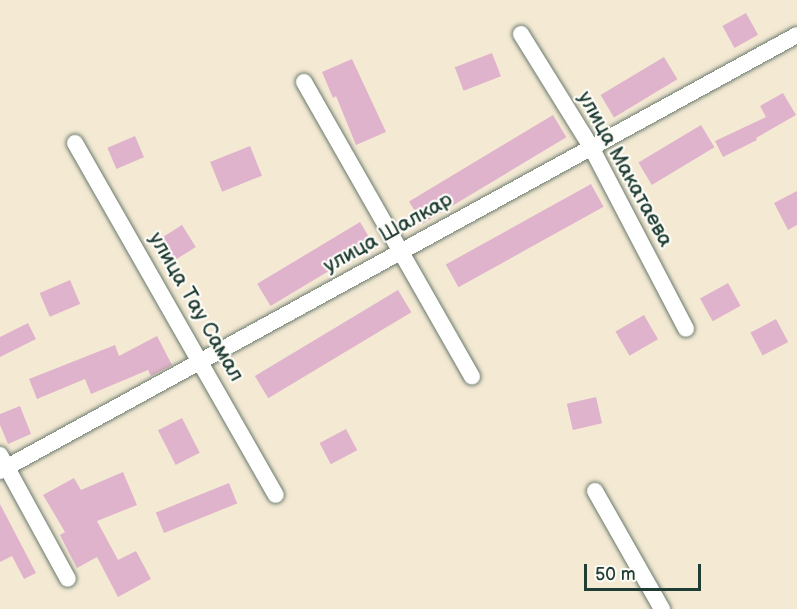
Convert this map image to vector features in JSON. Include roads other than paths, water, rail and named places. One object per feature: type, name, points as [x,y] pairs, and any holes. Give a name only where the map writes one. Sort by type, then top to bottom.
[{"type":"street","name":"улица Макатаева","points":[[521,34],[591,147],[686,329]]},
{"type":"street","name":"улица Шалкар","points":[[2,464],[201,361],[797,35]]},
{"type":"street","points":[[304,82],[472,376]]},
{"type":"street","name":"улица Тау Самал","points":[[75,143],[276,495]]},
{"type":"street","points":[[2,464],[68,579]]},
{"type":"street","points":[[595,491],[662,609]]}]
